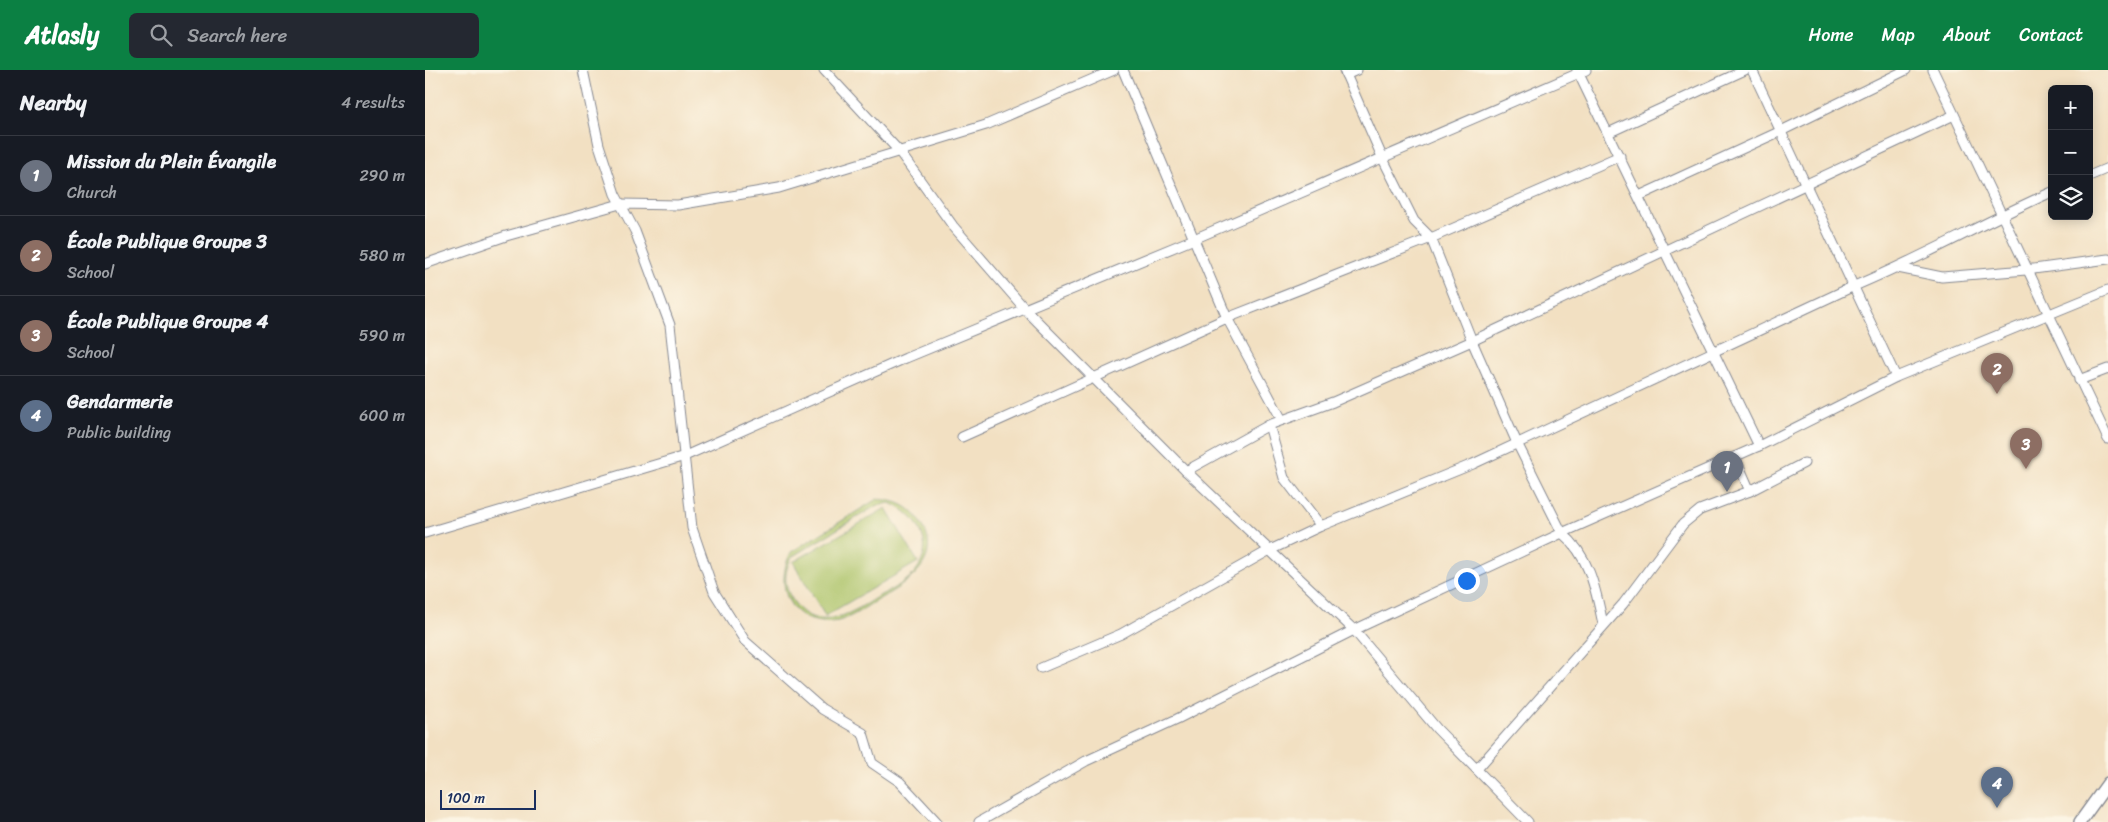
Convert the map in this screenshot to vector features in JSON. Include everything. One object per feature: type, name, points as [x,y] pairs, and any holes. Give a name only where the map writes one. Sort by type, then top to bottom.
[{"type":"main road","points":[[2080,822],[2108,783]]},
{"type":"street","points":[[583,70],[599,145],[620,204],[635,231],[670,325],[677,409],[685,456],[692,528],[714,592],[745,641],[822,709],[863,733],[872,763],[900,782],[937,822]]},
{"type":"street","points":[[824,70],[899,151],[953,226],[1025,309],[1186,471],[1268,551],[1354,630],[1437,728],[1528,822]]},
{"type":"street","points":[[425,264],[505,236],[620,204],[678,205],[779,188],[986,125],[1114,70]]},
{"type":"street","points":[[1123,70],[1227,318],[1282,420]]},
{"type":"street","points":[[1357,70],[1345,72],[1383,159],[1414,221],[1431,238],[1472,341],[1517,443],[1562,533],[1575,544],[1593,578],[1603,624]]},
{"type":"street","points":[[1608,132],[1745,70]]},
{"type":"street","points":[[1752,70],[1852,287],[1896,377]]},
{"type":"street","points":[[1639,196],[1781,131],[1906,70]]},
{"type":"street","points":[[1933,70],[2026,270],[2108,438]]},
{"type":"street","points":[[425,533],[685,456],[906,358],[1383,159],[1581,71],[1608,132],[1759,446]]},
{"type":"street","points":[[1186,471],[1269,424],[1333,402],[1472,341],[1666,252],[1954,115]]},
{"type":"street","points":[[962,437],[1095,379],[1227,318],[1431,238],[1620,156]]},
{"type":"street","points":[[2091,175],[2108,168]]},
{"type":"street","points":[[1041,668],[1121,634],[1268,551],[1321,526],[1473,464],[1852,287],[1898,268],[2001,215],[2048,194]]},
{"type":"street","points":[[1898,268],[1942,277],[2026,270],[2108,259]]},
{"type":"street","points":[[984,821],[1086,761],[1177,719],[1354,630],[1562,533],[1759,446],[1896,377],[2108,290]]},
{"type":"street","points":[[2079,380],[2108,369]]},
{"type":"street","points":[[1269,424],[1285,478],[1321,526]]},
{"type":"street","points":[[1735,457],[1750,491]]},
{"type":"street","points":[[1477,769],[1603,624],[1623,604],[1683,524],[1693,514],[1750,491],[1804,463]]},
{"type":"green space","points":[[877,499],[892,501],[910,509],[919,519],[928,540],[928,552],[924,563],[906,582],[854,615],[832,622],[817,622],[805,618],[796,611],[789,601],[785,590],[784,578],[791,552]],"holes":[[[890,503],[900,508],[916,523],[924,541],[921,562],[915,572],[907,580],[844,615],[822,619],[811,617],[801,610],[789,594],[786,583],[786,572],[793,556],[876,506]]]},
{"type":"green space","points":[[886,508],[918,562],[825,616],[793,562]]},
{"type":"place","name":"École Publique Groupe 3","points":[[1997,394]]},
{"type":"place","name":"École Publique Groupe 4","points":[[2026,469]]},
{"type":"place","name":"Mission du Plein Évangile","points":[[1727,492]]},
{"type":"place","name":"Gendarmerie","points":[[1997,808]]}]
